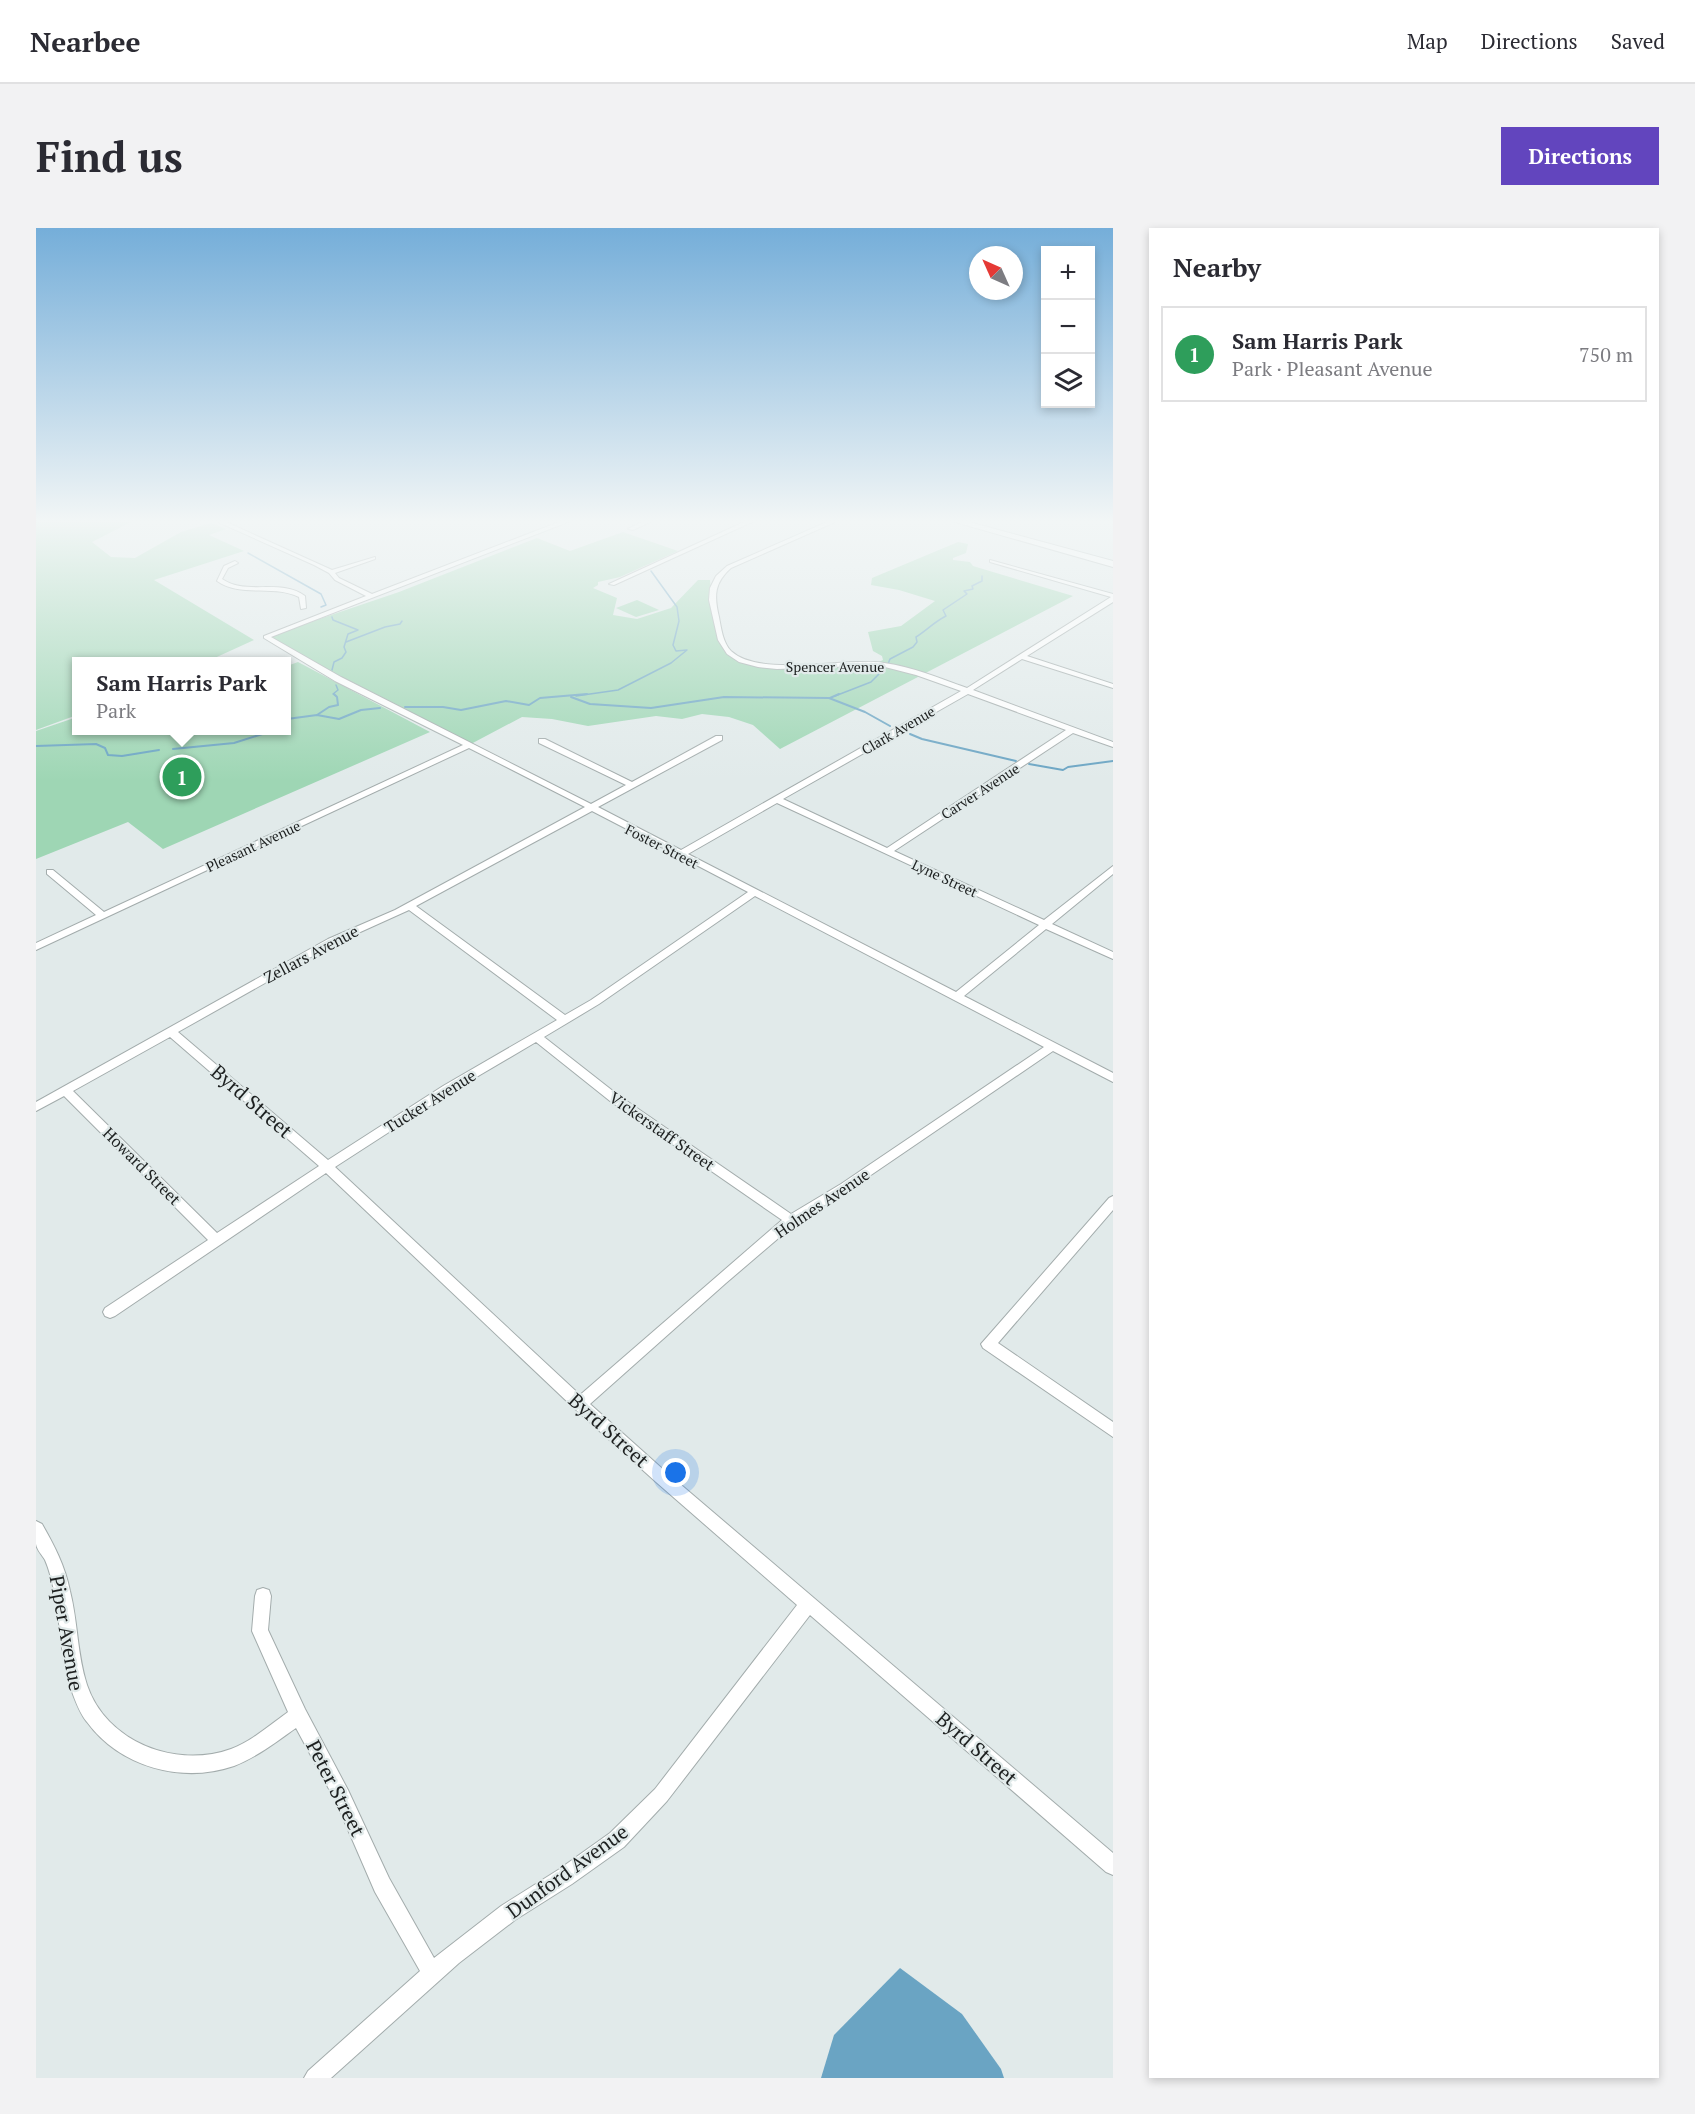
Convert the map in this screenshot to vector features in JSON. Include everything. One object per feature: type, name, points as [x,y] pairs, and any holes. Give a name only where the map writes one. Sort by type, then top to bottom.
[{"type":"street","points":[[310,608],[312,611],[324,608]]},
{"type":"street","name":"Spencer Avenue","points":[[713,608],[723,644],[730,654],[747,661],[803,668],[866,664],[897,668],[919,673],[967,691]]},
{"type":"street","name":"Clark Avenue","points":[[679,855],[967,691],[1097,608]]},
{"type":"street","name":"Foster Street","points":[[312,611],[266,637],[338,679],[1113,1078]]},
{"type":"street","points":[[1022,657],[1113,686]]},
{"type":"street","points":[[967,691],[1113,745]]},
{"type":"street","name":"Carver Avenue","points":[[888,851],[1072,730]]},
{"type":"street","name":"Zellars Avenue","points":[[36,1107],[332,941],[410,906],[719,738]]},
{"type":"street","points":[[542,741],[632,785]]},
{"type":"street","name":"Pleasant Avenue","points":[[36,947],[470,745]]},
{"type":"street","name":"Lyne Street","points":[[777,800],[1113,957]]},
{"type":"street","points":[[957,997],[1113,869]]},
{"type":"street","points":[[50,872],[103,916]]},
{"type":"street","name":"Tucker Avenue","points":[[110,1312],[327,1166],[447,1089],[595,1002],[753,893]]},
{"type":"street","points":[[410,906],[564,1020]]},
{"type":"street","name":"Byrd Street","points":[[170,1031],[327,1166],[580,1404],[1113,1865]]},
{"type":"street","name":"Vickerstaff Street","points":[[537,1036],[624,1105],[791,1220]]},
{"type":"street","name":"Holmes Avenue","points":[[580,1404],[721,1278],[791,1220],[846,1187],[1053,1046]]},
{"type":"street","name":"Howard Street","points":[[66,1091],[217,1241]]},
{"type":"street","points":[[1113,1201],[988,1344],[1113,1430]]},
{"type":"street","name":"Piper Avenue","points":[[36,1529],[46,1542],[58,1573],[68,1666],[75,1695],[95,1726],[124,1749],[164,1762],[211,1763],[245,1752],[299,1715]]},
{"type":"street","name":"Peter Street","points":[[263,1596],[260,1631],[299,1715],[342,1796],[382,1885],[432,1974]]},
{"type":"street","name":"Dunford Avenue","points":[[315,2078],[432,1974],[508,1913],[565,1877],[617,1840],[661,1795],[809,1603]]},
{"type":"green space","points":[[36,608],[201,608],[254,640],[217,657],[72,657],[72,717],[36,730]]},
{"type":"green space","points":[[351,608],[615,608],[613,615],[637,619],[670,608],[714,608],[724,646],[728,652],[739,659],[775,665],[820,666],[874,664],[883,660],[882,656],[873,651],[868,632],[901,626],[925,608],[1049,608],[780,749],[753,725],[729,717],[702,714],[682,719],[656,716],[588,726],[552,719],[522,717],[469,745],[266,637]]},
{"type":"green space","points":[[617,608],[659,610],[636,617]]},
{"type":"green space","points":[[298,662],[430,732],[163,849],[128,822],[36,859],[36,731],[72,719],[72,735],[291,735],[291,665]]},
{"type":"water","points":[[900,1968],[962,2014],[1001,2069],[1004,2078],[821,2078],[834,2035]]},
{"type":"waterway","points":[[576,696],[618,690],[671,663],[687,650],[676,651],[673,645],[679,621],[677,608]]},
{"type":"waterway","points":[[888,664],[890,659],[913,647],[917,642],[916,637],[946,616],[943,610],[946,608]]},
{"type":"waterway","points":[[332,617],[333,620],[358,630],[348,634],[344,647],[346,652],[342,658],[334,662],[332,670]]},
{"type":"waterway","points":[[346,642],[385,627],[400,624],[402,621]]},
{"type":"waterway","points":[[835,696],[871,682],[885,668]]},
{"type":"waterway","points":[[336,685],[338,690],[333,694],[336,696]]},
{"type":"waterway","points":[[405,707],[443,707],[461,710],[506,701],[529,705],[540,698],[587,694]]},
{"type":"waterway","points":[[830,698],[839,694]]},
{"type":"waterway","points":[[317,715],[329,707],[338,705],[336,696]]},
{"type":"waterway","points":[[571,697],[590,704],[651,708],[724,697],[829,698],[865,712],[890,726]]},
{"type":"waterway","points":[[317,715],[339,719],[361,710],[380,708]]},
{"type":"waterway","points":[[291,718],[317,715]]},
{"type":"waterway","points":[[910,734],[922,739],[1016,761]]},
{"type":"waterway","points":[[173,749],[234,743],[259,735]]},
{"type":"waterway","points":[[36,746],[96,744],[105,748],[108,755],[122,756],[159,750]]},
{"type":"waterway","points":[[1029,764],[1063,770],[1068,767],[1113,761]]},
{"type":"place","name":"Sam Harris Park","points":[[182,777]]}]
